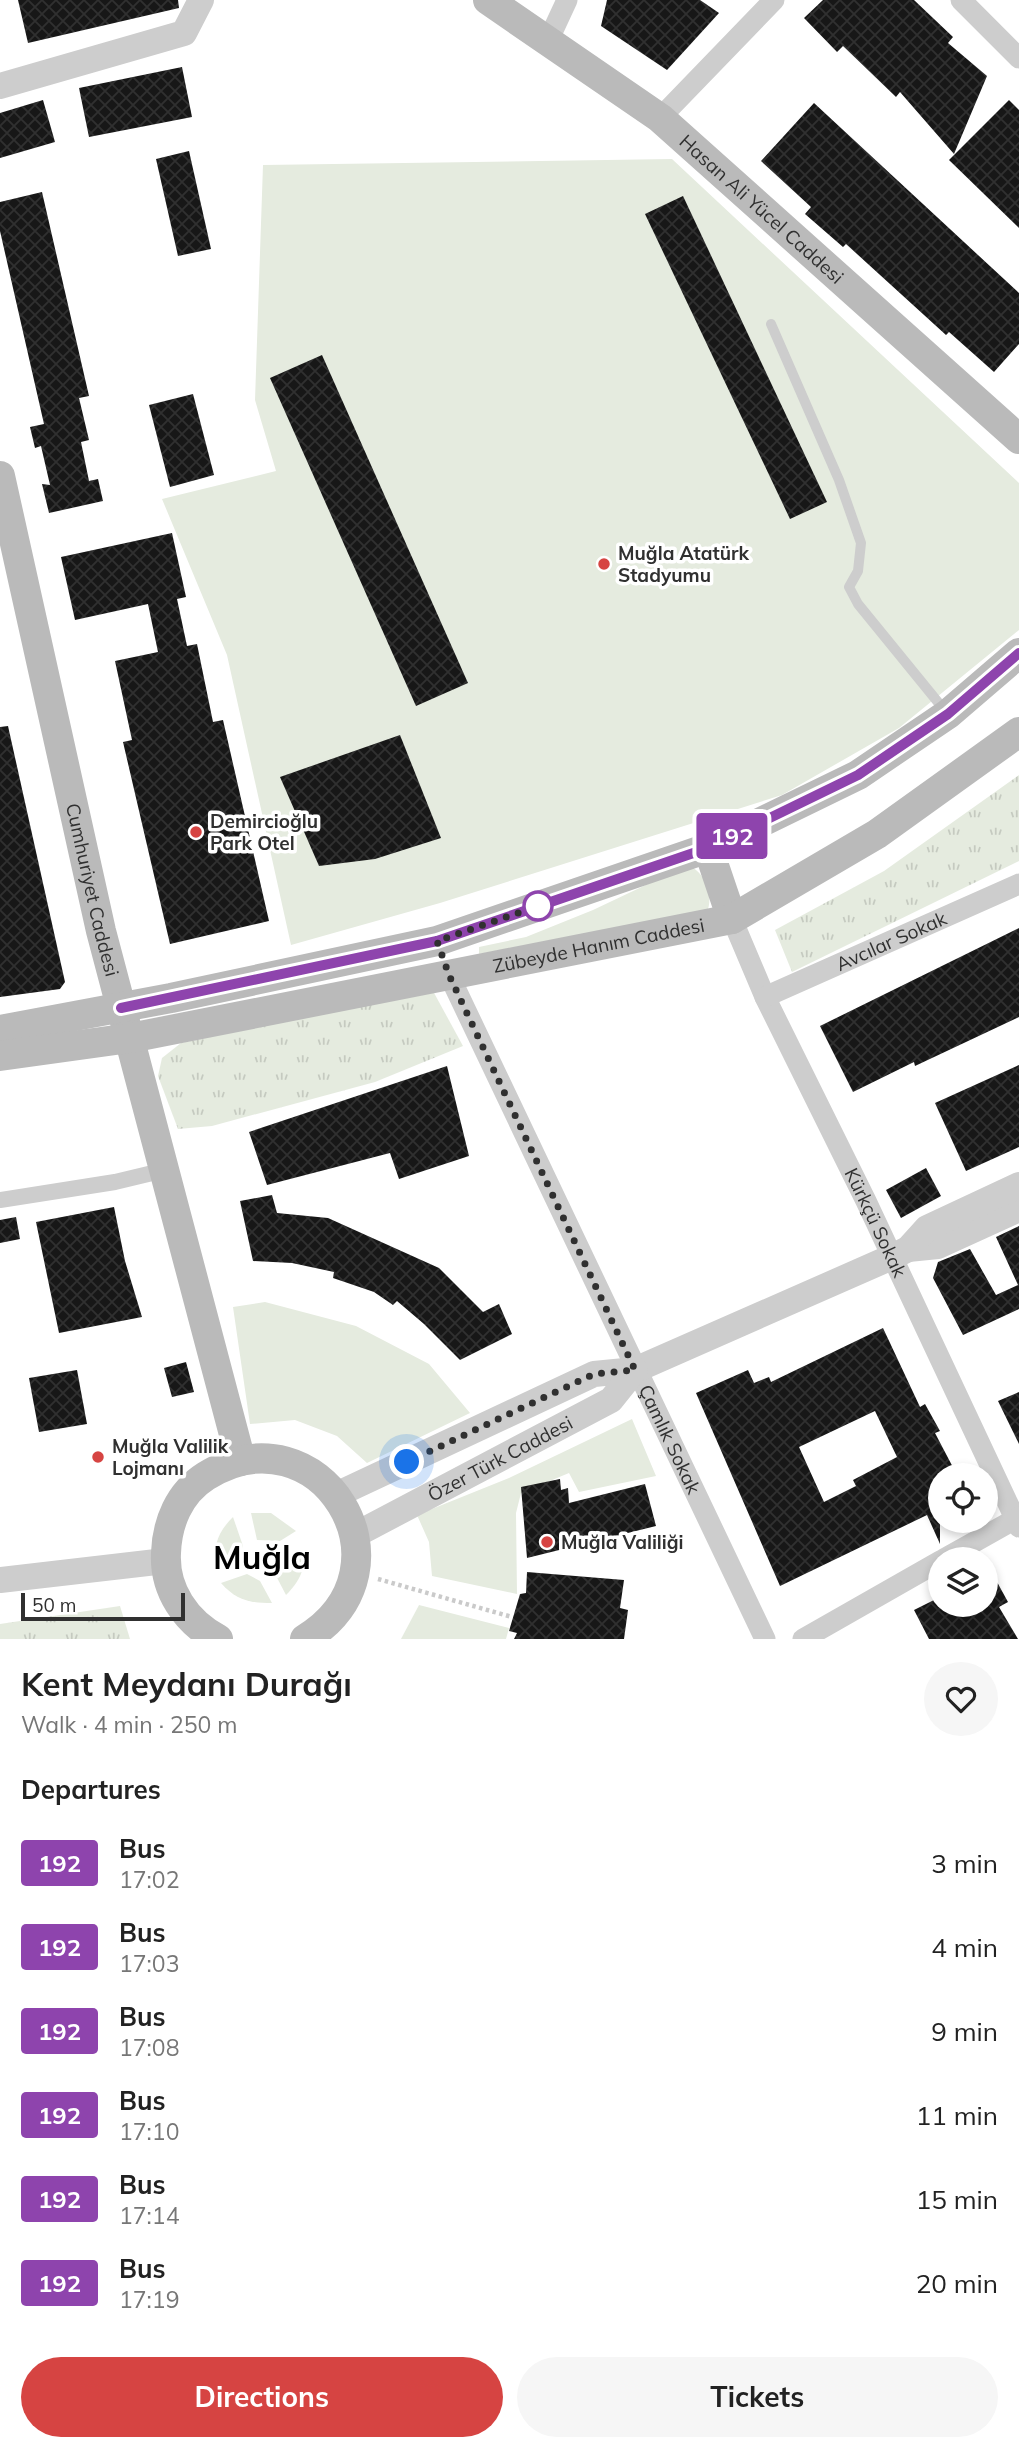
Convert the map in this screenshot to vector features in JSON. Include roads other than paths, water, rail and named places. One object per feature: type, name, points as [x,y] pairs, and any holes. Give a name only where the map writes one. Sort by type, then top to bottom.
[{"type":"main road","name":"Hasan Ali Yücel Caddesi","points":[[488,0],[660,118],[1019,439]]},
{"type":"main road","name":"Cumhuriyet Caddesi","points":[[0,476],[101,932],[242,1461]]},
{"type":"main road","points":[[0,1030],[121,1008],[437,941],[708,848],[858,775],[948,714],[1019,653]]},
{"type":"main road","name":"Zübeyde Hanım Caddesi","points":[[0,1056],[130,1038],[732,919],[877,834],[1019,732]]},
{"type":"main road","points":[[708,848],[732,919]]},
{"type":"main road","points":[[437,941],[449,975]]},
{"type":"main road","points":[[207,1637],[177,1601],[165,1561],[166,1538],[173,1516],[184,1496],[200,1480],[220,1468],[242,1461],[263,1459],[293,1465],[321,1480],[336,1495],[348,1514],[355,1535],[354,1573],[340,1610],[319,1636]]},
{"type":"street","points":[[0,86],[184,33],[201,0]]},
{"type":"street","points":[[548,41],[567,0]]},
{"type":"street","points":[[660,118],[774,0]]},
{"type":"street","points":[[961,0],[1019,58]]},
{"type":"street","name":"Avcılar Sokak","points":[[765,997],[1019,884]]},
{"type":"street","name":"Kürkçü Sokak","points":[[732,919],[765,997],[900,1253],[1018,1521]]},
{"type":"street","name":"Çamlık Sokak","points":[[449,975],[765,1639]]},
{"type":"street","points":[[0,1200],[115,1182],[165,1170]]},
{"type":"street","name":"Özer Türk Caddesi","points":[[900,1253],[927,1228],[1019,1185]]},
{"type":"street","name":"Özer Türk Caddesi","points":[[336,1495],[594,1374],[635,1370],[900,1253],[938,1246],[1019,1209]]},
{"type":"street","name":"Özer Türk Caddesi","points":[[355,1535],[611,1400],[635,1370]]},
{"type":"street","points":[[967,1547],[1018,1521]]},
{"type":"street","points":[[0,1580],[165,1561]]},
{"type":"street","points":[[803,1639],[928,1568]]},
{"type":"lane","points":[[771,324],[839,480],[861,543],[858,571],[849,587],[858,604],[948,714]]},
{"type":"place","name":"Muğla Atatürk Stadyumu","points":[[604,564]]},
{"type":"place","name":"Demircioğlu Park Otel","points":[[196,832]]},
{"type":"place","name":"Muğla Valilik Lojmanı","points":[[98,1457]]},
{"type":"place","name":"Muğla Valiliği","points":[[547,1542]]},
{"type":"district","name":"Muğla","points":[[262,1557]]}]
